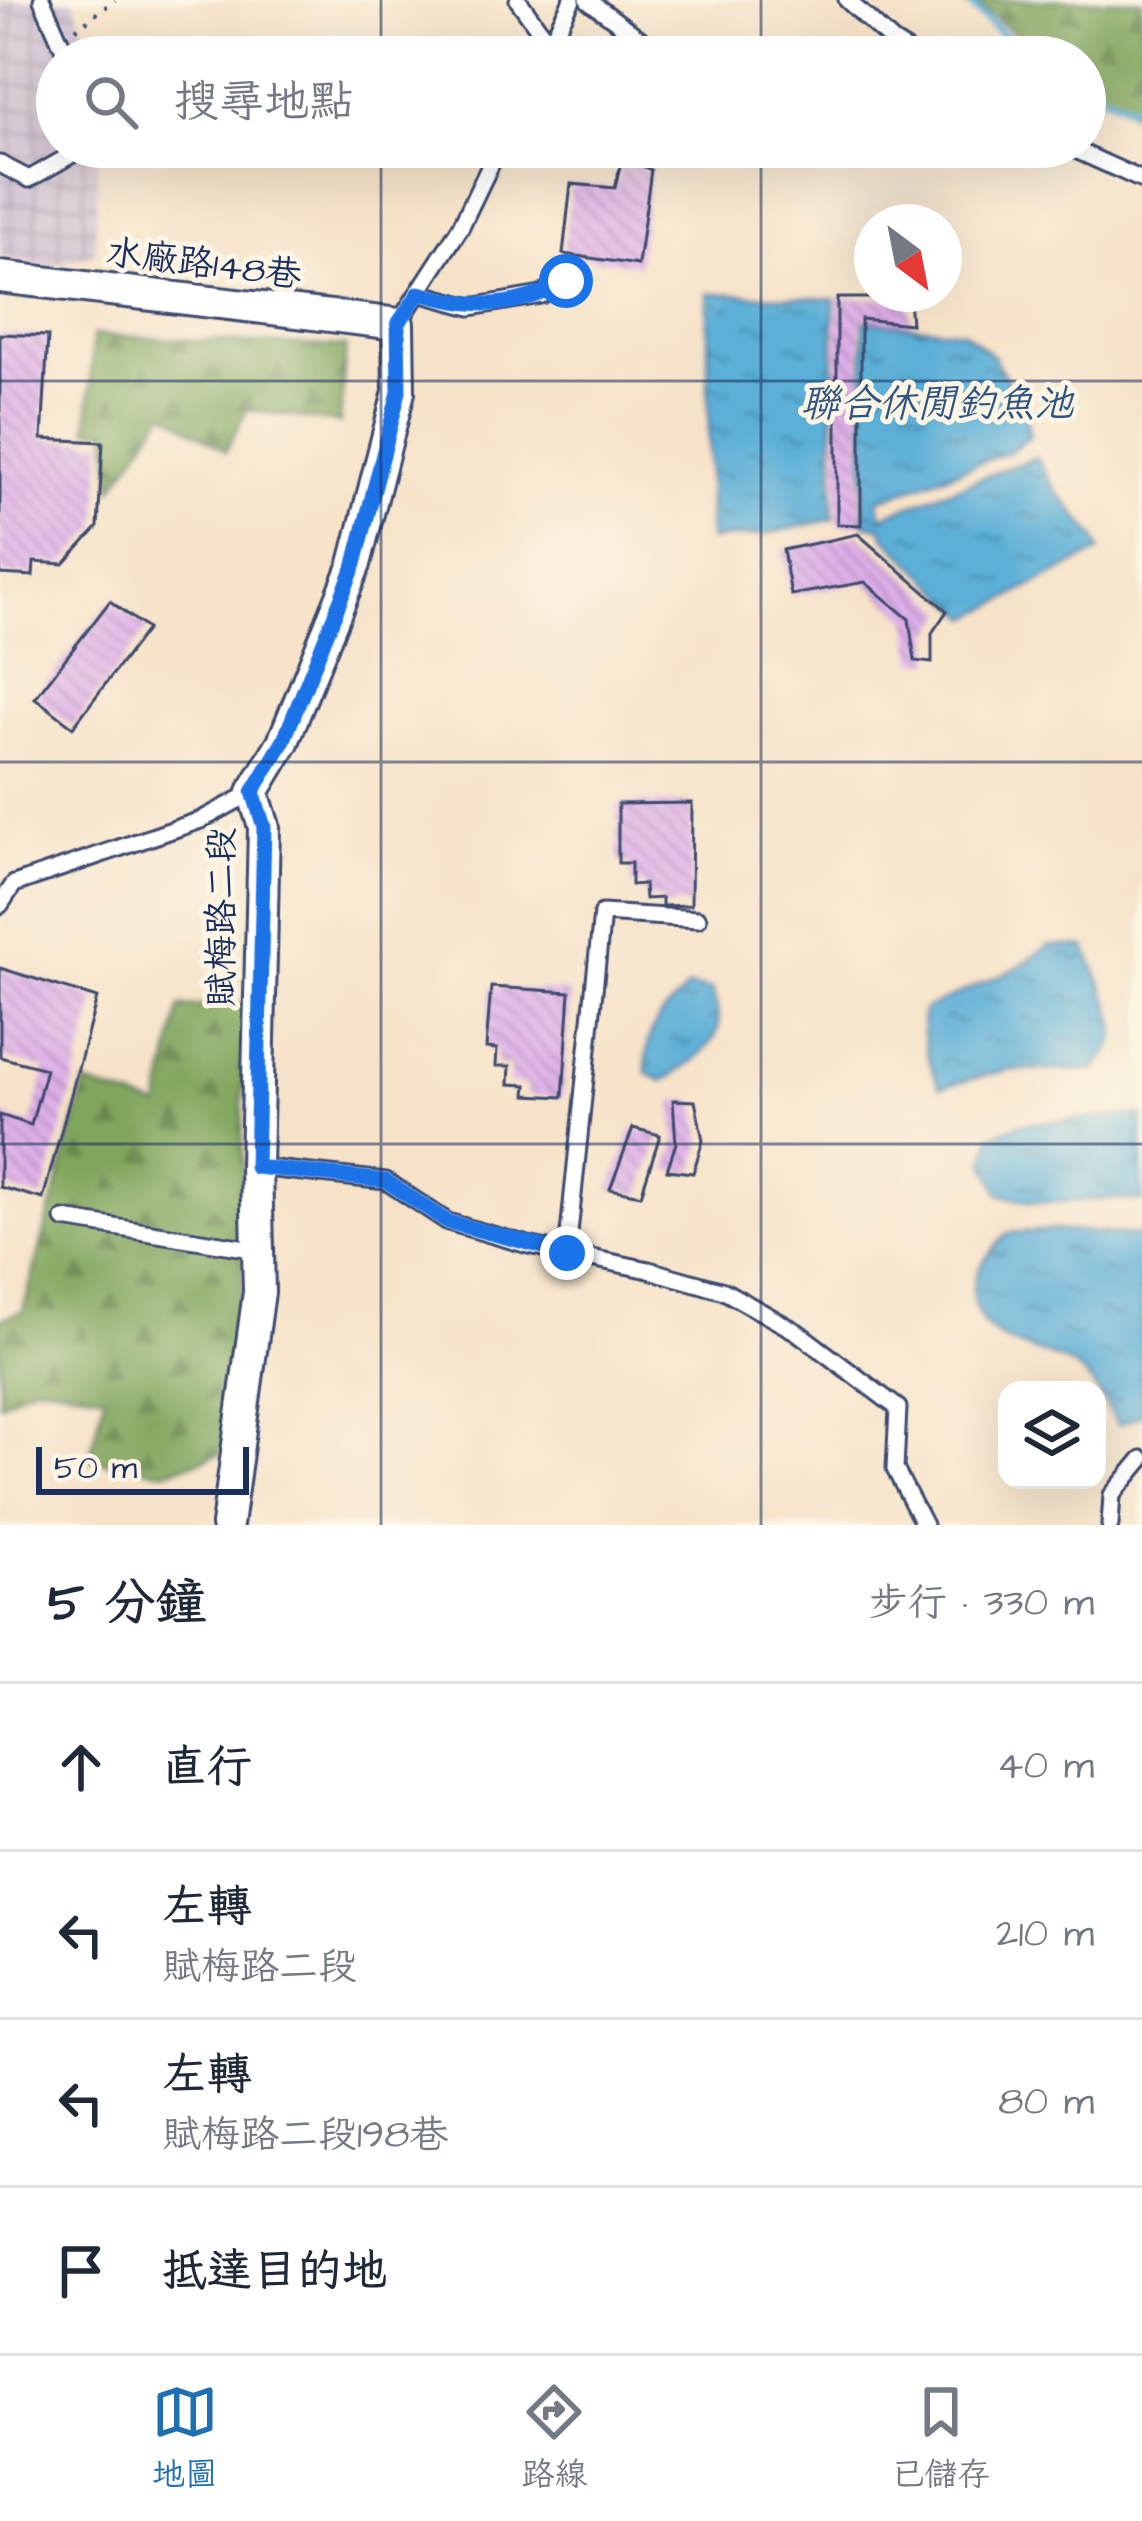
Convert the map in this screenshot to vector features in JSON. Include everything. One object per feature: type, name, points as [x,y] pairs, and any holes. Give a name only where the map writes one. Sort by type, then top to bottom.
[{"type":"street","name":"水廠路148巷","points":[[0,278],[398,324]]},
{"type":"street","name":"賦梅路二段","points":[[227,1525],[259,1292],[256,1167],[264,827],[253,792],[283,742],[355,564],[399,392],[398,324]]},
{"type":"lane","points":[[42,0],[58,36]]},
{"type":"lane","points":[[518,0],[538,36]]},
{"type":"lane","points":[[553,36],[572,0]]},
{"type":"lane","points":[[588,0],[636,36]]},
{"type":"lane","points":[[848,0],[887,36]]},
{"type":"lane","points":[[0,164],[29,179],[48,168]]},
{"type":"lane","points":[[1106,164],[1142,180]]},
{"type":"lane","points":[[398,324],[460,228],[490,168]]},
{"type":"lane","points":[[419,293],[471,307],[541,295],[566,281]]},
{"type":"lane","points":[[0,905],[14,884],[201,820],[253,792]]},
{"type":"lane","points":[[567,1253],[602,913],[698,919]]},
{"type":"lane","points":[[256,1167],[386,1181],[448,1222],[724,1291],[797,1332],[898,1408],[895,1469],[924,1525]]},
{"type":"lane","points":[[64,1219],[258,1250]]},
{"type":"lane","points":[[1110,1525],[1112,1495],[1142,1459]]},
{"type":"path","points":[[78,36],[115,0]]},
{"type":"shaded area","points":[[0,0],[74,0],[86,36],[36,36],[36,168],[97,168],[95,253],[46,268],[0,258]]},
{"type":"green space","points":[[972,0],[1142,0],[1142,119],[1106,96],[1106,36],[1018,36]]},
{"type":"green space","points":[[93,335],[346,347],[340,423],[247,410],[226,451],[165,412],[113,488],[107,430],[88,429]]},
{"type":"green space","points":[[243,1004],[242,1314],[220,1454],[164,1472],[89,1459],[105,1395],[35,1384],[0,1404],[0,1319],[23,1311],[85,1084],[159,1107],[180,1007]]},
{"type":"water","name":"聯合休閒釣魚池","points":[[708,293],[834,299],[833,519],[767,534],[709,540]]},
{"type":"water","points":[[864,321],[963,331],[993,356],[1024,408],[1030,436],[1011,451],[878,500],[882,516],[1036,457],[1056,491],[1095,537],[1100,551],[970,618],[884,536],[883,528],[864,523]]},
{"type":"water","points":[[1050,945],[1086,947],[1115,1022],[1113,1044],[1102,1061],[1095,1070],[1008,1070],[940,1087],[926,1049],[923,1010],[1018,967]]},
{"type":"water","points":[[689,987],[712,990],[717,1032],[701,1054],[663,1081],[647,1073],[651,1034]]},
{"type":"water","points":[[1142,1115],[1142,1202],[1020,1200],[1000,1194],[985,1162],[992,1135],[1019,1124]]},
{"type":"water","points":[[1055,1230],[1142,1236],[1142,1414],[1118,1425],[1106,1405],[1106,1381],[1089,1381],[1068,1363],[1007,1341],[983,1321],[973,1294],[976,1274],[1008,1233]]},
{"type":"building","points":[[620,168],[651,170],[638,265],[563,254],[571,184],[615,188]]},
{"type":"building","points":[[837,298],[854,298],[854,312],[910,312],[911,324],[861,319],[861,525],[837,524]]},
{"type":"building","points":[[0,334],[48,336],[42,439],[103,442],[98,527],[64,564],[34,562],[33,576],[0,574]]},
{"type":"building","points":[[858,534],[947,611],[932,633],[932,663],[915,661],[909,619],[865,582],[791,595],[783,550]]},
{"type":"building","points":[[110,601],[147,629],[73,727],[35,698]]},
{"type":"building","points":[[692,803],[691,905],[662,906],[662,898],[645,899],[644,884],[631,885],[631,863],[618,863],[618,804]]},
{"type":"building","points":[[0,968],[97,998],[43,1199],[0,1187],[0,1115],[31,1125],[46,1069],[0,1057]]},
{"type":"building","points":[[491,987],[570,992],[563,1097],[526,1095],[527,1085],[509,1084],[510,1066],[496,1066],[497,1049],[486,1048]]},
{"type":"building","points":[[673,1100],[695,1101],[703,1140],[693,1173],[667,1170],[676,1143]]},
{"type":"building","points":[[633,1128],[660,1135],[641,1195],[610,1189]]},
{"type":"waterway","points":[[966,0],[1004,36]]},
{"type":"waterway","points":[[1106,96],[1142,111]]},
{"type":"route","points":[[566,281],[541,295],[471,307],[419,293],[398,324],[399,392],[355,564],[283,742],[253,792],[264,827],[256,1167],[386,1181],[448,1222],[567,1253]]}]
